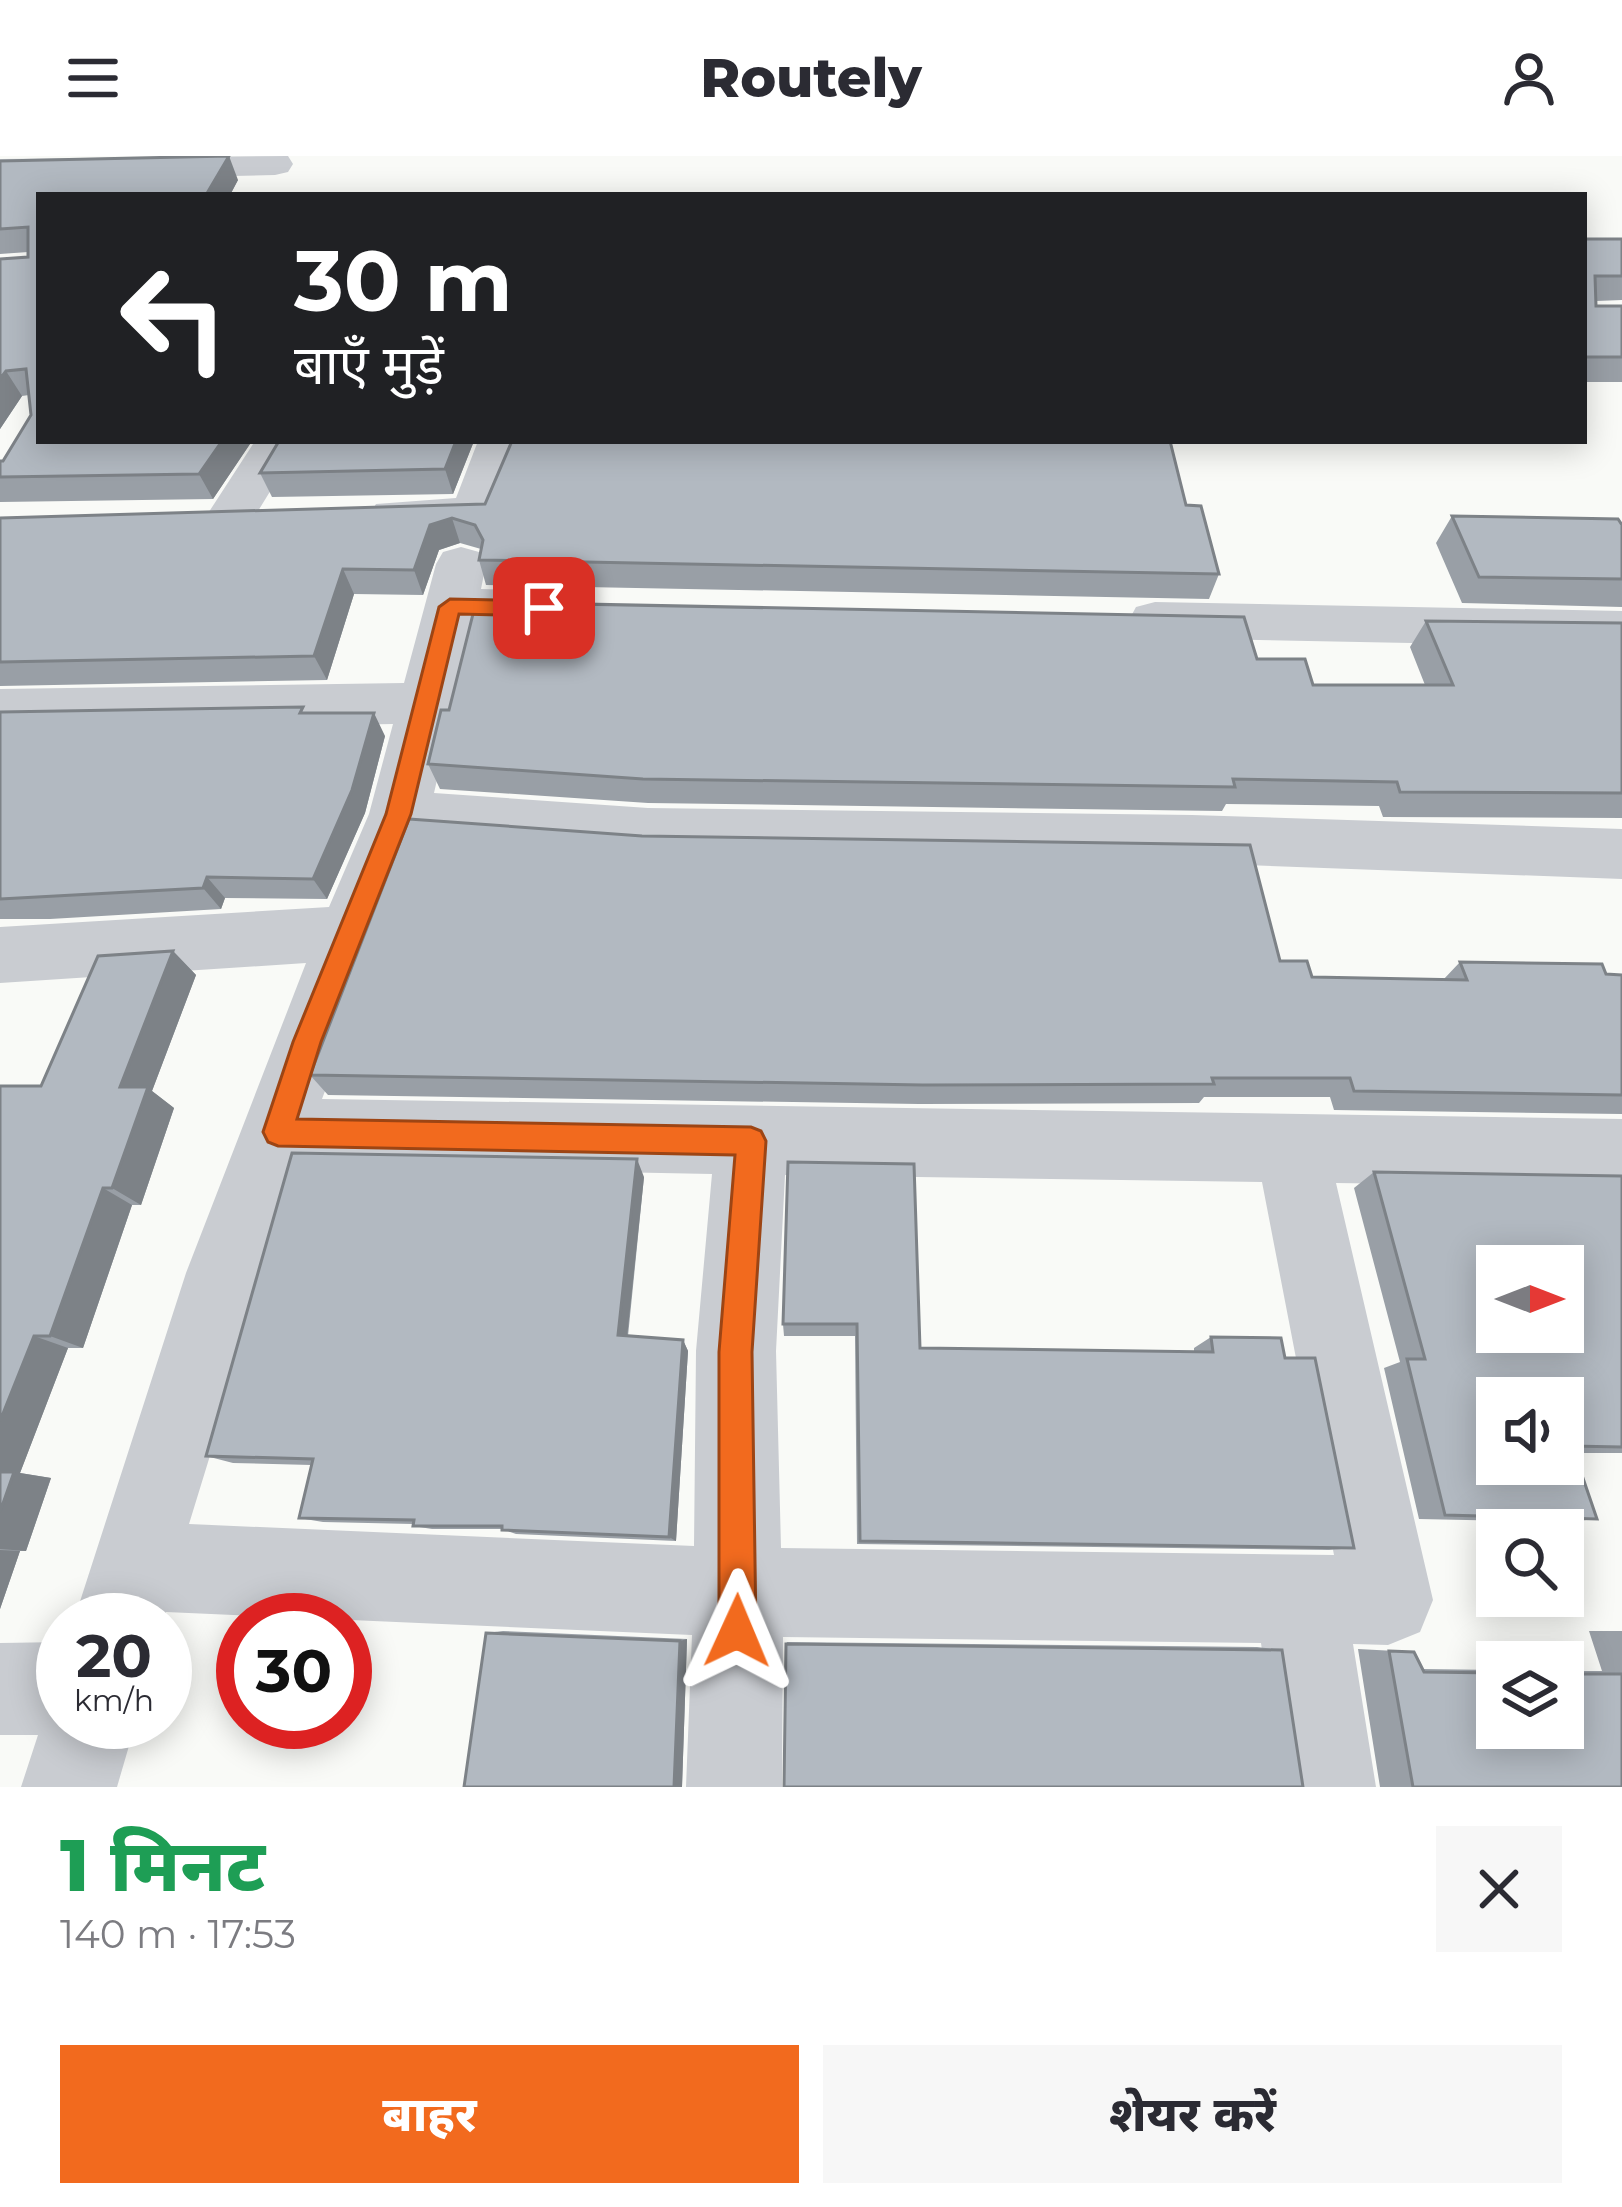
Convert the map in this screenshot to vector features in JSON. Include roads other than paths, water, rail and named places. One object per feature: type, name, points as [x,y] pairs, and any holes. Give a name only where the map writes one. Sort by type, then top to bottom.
[{"type":"street","points":[[0,170],[278,160]]},
{"type":"street","points":[[256,192],[278,160]]},
{"type":"street","points":[[229,518],[276,444]]},
{"type":"street","points":[[500,444],[474,513],[398,814],[233,1239],[126,1593],[738,1592],[1388,1600],[1291,1144]]},
{"type":"street","points":[[341,516],[474,513]]},
{"type":"street","points":[[450,607],[617,610]]},
{"type":"street","points":[[1096,619],[1622,628]]},
{"type":"street","points":[[0,710],[427,703]]},
{"type":"street","points":[[398,814],[648,832],[1192,839],[1622,854]]},
{"type":"street","points":[[8,971],[350,933]]},
{"type":"street","points":[[278,1132],[1291,1144],[1622,1153]]},
{"type":"street","points":[[734,1787],[736,1352],[751,1141]]},
{"type":"street","points":[[1301,1602],[1328,1787]]},
{"type":"street","points":[[0,1689],[36,1688]]},
{"type":"street","points":[[69,1787],[81,1749]]}]
